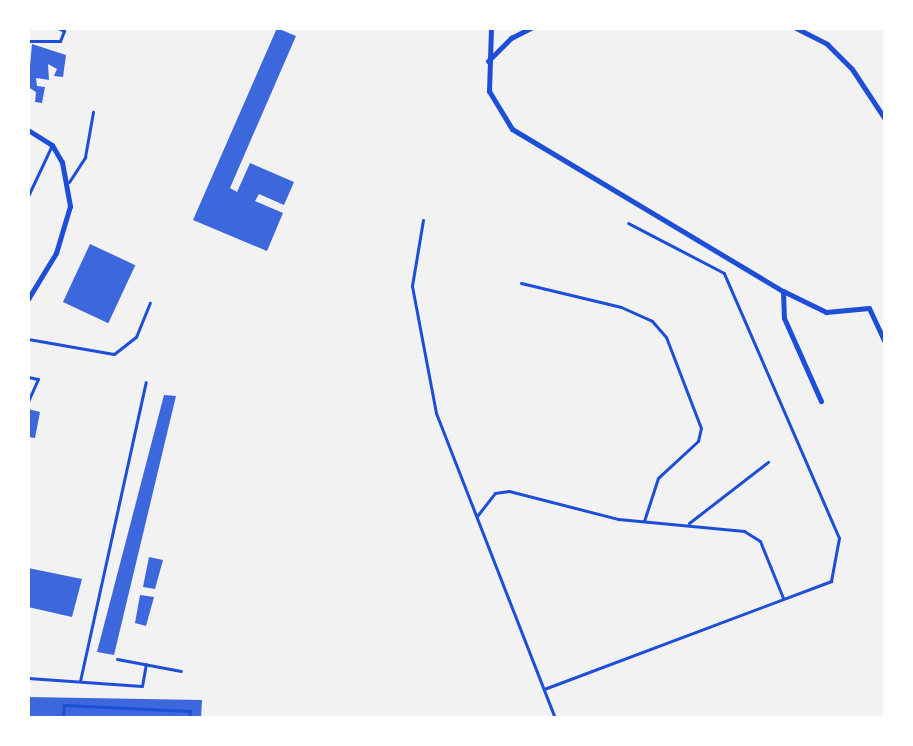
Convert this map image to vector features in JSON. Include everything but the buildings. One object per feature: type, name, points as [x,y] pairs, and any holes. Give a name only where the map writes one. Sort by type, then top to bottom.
[{"type":"street","points":[[491,28],[487,61],[489,91],[512,129],[783,291],[826,312],[869,308],[885,342]]},
{"type":"street","points":[[487,61],[511,38],[531,28]]},
{"type":"street","points":[[796,28],[827,44],[852,69],[885,119]]},
{"type":"street","points":[[28,130],[52,145],[69,182],[70,206],[56,253],[28,299]]},
{"type":"street","points":[[783,291],[784,318],[821,401]]},
{"type":"lane","points":[[28,41],[60,41],[64,31],[58,28]]},
{"type":"lane","points":[[69,182],[85,157],[93,112]]},
{"type":"lane","points":[[28,196],[52,145]]},
{"type":"lane","points":[[423,220],[412,286],[414,318],[436,413],[555,718]]},
{"type":"lane","points":[[544,689],[831,581],[839,538],[724,273],[628,223]]},
{"type":"lane","points":[[521,283],[621,307],[652,321],[666,337],[701,428],[698,441],[658,478],[644,521]]},
{"type":"lane","points":[[28,339],[114,354],[136,337],[150,303]]},
{"type":"lane","points":[[28,377],[38,379],[28,401]]},
{"type":"lane","points":[[80,681],[146,382]]},
{"type":"lane","points":[[687,525],[768,462]]},
{"type":"lane","points":[[477,516],[495,493],[509,491],[644,521],[754,535],[783,598]]},
{"type":"lane","points":[[117,659],[181,671]]},
{"type":"lane","points":[[28,678],[142,686],[146,664]]},
{"type":"lane","points":[[63,718],[64,705],[190,711],[189,718]]}]
